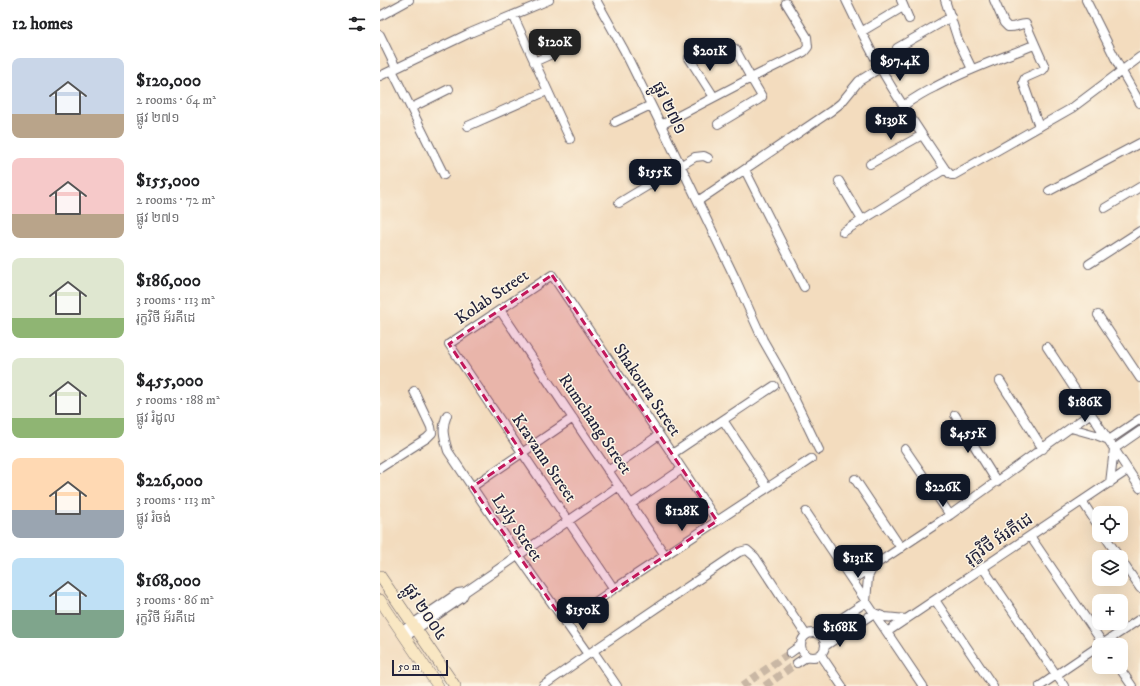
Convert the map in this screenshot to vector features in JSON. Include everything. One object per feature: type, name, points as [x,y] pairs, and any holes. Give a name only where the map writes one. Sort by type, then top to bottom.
[{"type":"main road","name":"ផ្លូវ ២០០៤","points":[[380,576],[455,686]]},
{"type":"main road","name":"ផ្លូវ ២០០៤","points":[[380,600],[438,686]]},
{"type":"street","points":[[380,16],[409,0]]},
{"type":"street","points":[[380,76],[470,33],[548,0]]},
{"type":"street","name":"ផ្លូវ ២៧១","points":[[596,0],[624,50],[681,165],[763,340],[783,375],[819,450]]},
{"type":"street","points":[[846,0],[880,68],[922,135],[945,169],[951,175],[954,175],[1072,108],[1140,57]]},
{"type":"street","points":[[945,0],[958,40],[972,69]]},
{"type":"street","points":[[1086,0],[1121,70],[1140,103]]},
{"type":"street","points":[[996,1],[1004,23],[1008,27],[1014,28],[1021,24],[1026,24],[1034,45],[1045,66],[1043,70],[1025,78],[1023,82],[1039,127]]},
{"type":"street","points":[[661,125],[804,52],[808,47],[807,37],[786,3]]},
{"type":"street","points":[[861,32],[902,3],[909,18]]},
{"type":"street","points":[[512,15],[570,139]]},
{"type":"street","points":[[897,48],[951,17]]},
{"type":"street","points":[[380,35],[411,108],[444,175]]},
{"type":"street","points":[[903,106],[934,87],[972,69],[1034,45]]},
{"type":"street","points":[[534,62],[567,47]]},
{"type":"street","points":[[718,124],[762,97],[735,49]]},
{"type":"street","points":[[689,58],[714,97]]},
{"type":"street","points":[[698,201],[831,111],[841,103],[859,81],[880,68]]},
{"type":"street","points":[[411,108],[449,89]]},
{"type":"street","points":[[468,126],[548,91]]},
{"type":"street","points":[[615,122],[651,105]]},
{"type":"street","points":[[870,164],[922,135]]},
{"type":"street","points":[[1048,191],[1140,143]]},
{"type":"street","points":[[618,203],[695,157],[704,156],[708,158]]},
{"type":"street","points":[[843,232],[945,169]]},
{"type":"street","points":[[745,170],[804,287]]},
{"type":"street","points":[[839,181],[862,220]]},
{"type":"street","points":[[1105,208],[1140,187]]},
{"type":"street","points":[[1090,264],[1140,231]]},
{"type":"street","name":"Kolab Street","points":[[449,344],[552,275]]},
{"type":"street","name":"Shakoura Street","points":[[552,275],[717,521]]},
{"type":"street","name":"Rumchang Street","points":[[500,310],[665,555]]},
{"type":"street","points":[[1098,315],[1140,378]]},
{"type":"street","name":"Kravann Street","points":[[449,344],[614,589]]},
{"type":"street","points":[[1047,347],[1140,488]]},
{"type":"street","points":[[1000,381],[1043,448]]},
{"type":"street","points":[[672,454],[774,386]]},
{"type":"street","points":[[380,468],[427,438],[432,433],[431,426],[414,391]]},
{"type":"street","points":[[852,580],[950,515],[1091,413]]},
{"type":"street","name":"Lyly Street","points":[[447,415],[443,424],[444,437],[448,451],[565,623],[617,686]]},
{"type":"street","points":[[955,415],[997,482]]},
{"type":"street","points":[[472,487],[573,418]]},
{"type":"street","points":[[1109,440],[1140,419]]},
{"type":"street","points":[[723,420],[768,487]]},
{"type":"street","points":[[1071,428],[1109,440]]},
{"type":"street","points":[[1110,483],[1114,449],[1140,431]]},
{"type":"street","points":[[608,471],[659,435]]},
{"type":"street","points":[[905,448],[950,515]]},
{"type":"street","points":[[565,623],[811,459]]},
{"type":"street","points":[[631,504],[682,469]]},
{"type":"street","name":"រុក្ខវិថី អ័រគីដេ","points":[[887,632],[1128,470]]},
{"type":"street","points":[[855,479],[901,548]]},
{"type":"street","points":[[403,634],[462,598],[465,592],[619,486]]},
{"type":"street","points":[[1082,501],[1092,516]]},
{"type":"street","points":[[806,512],[923,686]]},
{"type":"street","points":[[1030,536],[1097,638]]},
{"type":"street","points":[[543,686],[589,651],[739,552],[747,550],[755,557],[806,635]]},
{"type":"street","points":[[866,602],[868,577],[875,565]]},
{"type":"street","points":[[983,568],[1064,686]]},
{"type":"street","points":[[1128,570],[1140,588]]},
{"type":"street","points":[[935,600],[993,686]]},
{"type":"street","points":[[818,634],[866,602]]},
{"type":"street","points":[[874,613],[894,619],[906,619]]},
{"type":"street","points":[[825,646],[874,613]]},
{"type":"street","points":[[1112,638],[1140,619]]},
{"type":"street","points":[[810,633],[818,634],[824,639],[825,646],[821,655],[814,658],[803,653],[801,645],[803,638],[806,635],[810,633]]},
{"type":"street","points":[[790,653],[801,645]]},
{"type":"street","points":[[1040,686],[1092,652]]},
{"type":"street","points":[[821,655],[842,686]]},
{"type":"street","points":[[797,664],[808,656]]},
{"type":"street","points":[[1124,674],[1132,686]]},
{"type":"highlighted area","points":[[552,275],[717,521],[565,623],[472,487],[522,453],[449,344]]},
{"type":"tunnel","points":[[742,686],[790,653]]},
{"type":"tunnel","points":[[765,686],[797,663]]}]
